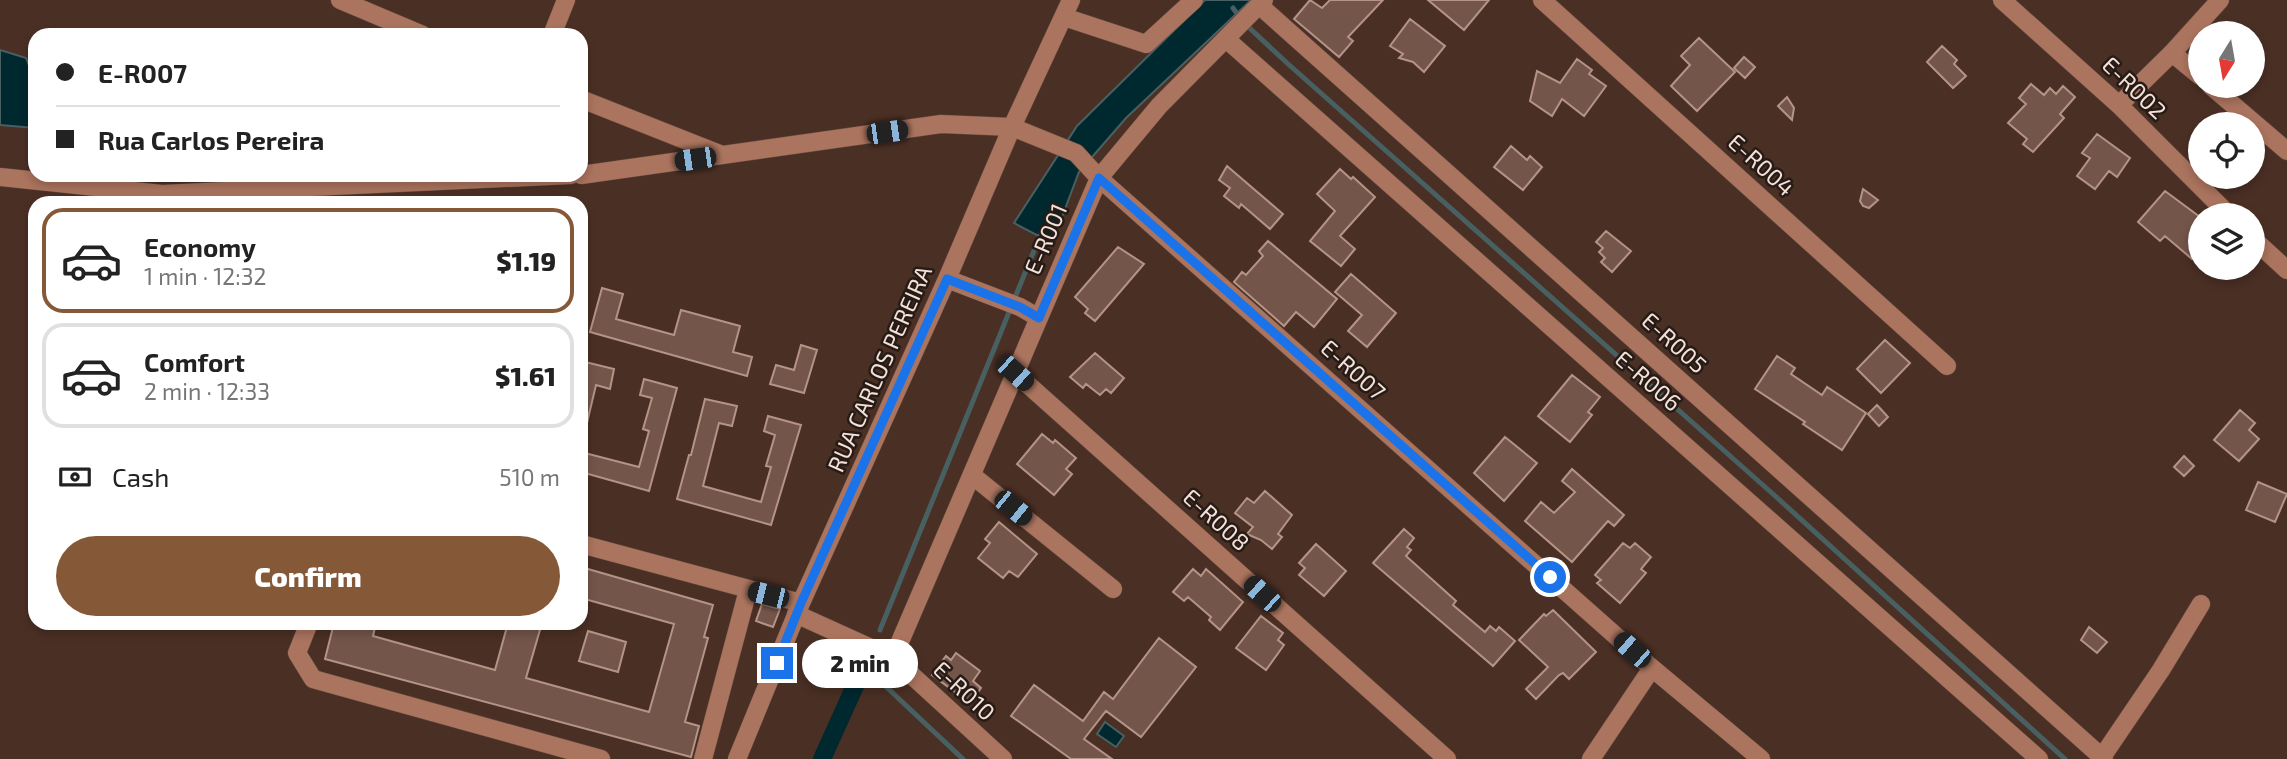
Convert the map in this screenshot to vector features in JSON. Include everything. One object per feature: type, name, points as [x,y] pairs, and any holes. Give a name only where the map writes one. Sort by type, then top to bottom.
[{"type":"street","points":[[340,0],[406,28]]},
{"type":"street","points":[[555,28],[566,0]]},
{"type":"street","name":"RUA CARLOS PEREIRA","points":[[737,759],[799,609],[1071,0]]},
{"type":"street","points":[[1064,18],[1146,44],[1194,0]]},
{"type":"street","name":"E-R004","points":[[1542,0],[1947,366]]},
{"type":"street","name":"E-R002","points":[[2002,0],[2119,105],[2217,203]]},
{"type":"street","points":[[2119,105],[2220,0]]},
{"type":"street","name":"E-R001","points":[[893,658],[1099,178],[1159,106],[1261,3]]},
{"type":"street","name":"E-R005","points":[[1261,3],[2103,758]]},
{"type":"street","name":"E-R006","points":[[1226,39],[2039,759]]},
{"type":"street","points":[[2172,52],[2188,66]]},
{"type":"street","points":[[2225,98],[2287,150]]},
{"type":"street","points":[[588,102],[723,155]]},
{"type":"street","name":"E-R007","points":[[588,173],[941,124],[1012,127],[1076,153],[1099,178],[1652,668],[1762,759]]},
{"type":"street","points":[[0,177],[28,181]]},
{"type":"street","points":[[36,182],[138,196]]},
{"type":"street","points":[[211,196],[451,182]]},
{"type":"street","points":[[2265,249],[2287,270]]},
{"type":"street","points":[[947,279],[1020,307],[1039,318]]},
{"type":"street","name":"E-R008","points":[[1015,373],[1447,759]]},
{"type":"street","points":[[973,476],[1113,589]]},
{"type":"street","name":"E-R010","points":[[588,546],[748,590],[799,609],[893,658],[1003,759]]},
{"type":"street","points":[[703,759],[748,590]]},
{"type":"street","points":[[2103,758],[2201,604]]},
{"type":"street","points":[[306,630],[297,653],[313,679],[601,759]]},
{"type":"street","points":[[1591,759],[1652,668]]},
{"type":"water","points":[[1205,0],[1251,0],[1126,118],[1079,172],[1052,243],[1014,223],[1077,126]]},
{"type":"water","points":[[0,50],[26,58],[28,63],[28,127],[0,125]]},
{"type":"water","points":[[1105,722],[1124,736],[1116,747],[1097,734]]},
{"type":"building","points":[[1310,0],[1322,8],[1330,0],[1383,0],[1348,37],[1353,41],[1339,57],[1294,19]]},
{"type":"building","points":[[1428,0],[1489,0],[1464,30]]},
{"type":"building","points":[[1410,19],[1445,46],[1424,72],[1413,62],[1399,58],[1403,54],[1390,46]]},
{"type":"building","points":[[1699,38],[1735,72],[1697,111],[1671,86],[1690,65],[1681,56]]},
{"type":"building","points":[[1942,46],[1957,60],[1954,64],[1966,76],[1953,88],[1927,62]]},
{"type":"building","points":[[1744,57],[1755,67],[1745,78],[1734,68]]},
{"type":"building","points":[[1577,59],[1592,70],[1589,74],[1606,86],[1584,116],[1562,99],[1552,116],[1530,101],[1537,71],[1560,83]]},
{"type":"building","points":[[2031,84],[2044,95],[2050,88],[2056,94],[2063,86],[2075,97],[2060,114],[2064,118],[2033,152],[2023,144],[2027,139],[2008,123],[2026,104],[2019,98]]},
{"type":"building","points":[[1787,97],[1794,108],[1792,120],[1778,106]]},
{"type":"building","points":[[2097,134],[2130,158],[2117,177],[2109,171],[2095,189],[2077,176],[2090,158],[2082,153]]},
{"type":"building","points":[[1511,146],[1527,160],[1530,156],[1542,167],[1523,190],[1494,167]]},
{"type":"building","points":[[1227,166],[1283,214],[1270,229],[1241,204],[1239,208],[1224,196],[1230,188],[1219,180]]},
{"type":"building","points":[[1340,169],[1375,197],[1340,236],[1355,249],[1341,266],[1310,241],[1335,211],[1317,194]]},
{"type":"building","points":[[1863,189],[1878,200],[1869,208],[1863,206],[1860,201]]},
{"type":"building","points":[[2165,191],[2188,208],[2188,256],[2165,236],[2160,241],[2138,222]]},
{"type":"building","points":[[1606,231],[1631,251],[1612,272],[1601,262],[1605,258],[1599,252],[1603,248],[1596,242]]},
{"type":"building","points":[[1268,241],[1337,299],[1314,327],[1296,312],[1284,326],[1234,282],[1242,272],[1246,275],[1263,256],[1259,251]]},
{"type":"building","points":[[1118,247],[1144,264],[1095,321],[1085,313],[1088,309],[1075,297]]},
{"type":"building","points":[[1351,274],[1396,313],[1367,347],[1348,331],[1362,315],[1335,292]]},
{"type":"building","points":[[602,288],[623,294],[616,319],[674,335],[681,310],[740,326],[733,352],[752,357],[747,376],[590,332]]},
{"type":"building","points":[[1885,340],[1910,363],[1881,393],[1857,369]]},
{"type":"building","points":[[801,345],[817,350],[804,393],[770,384],[776,365],[794,370]]},
{"type":"building","points":[[1095,353],[1124,378],[1111,393],[1106,389],[1100,395],[1086,384],[1083,388],[1070,377]]},
{"type":"building","points":[[1777,356],[1795,368],[1791,374],[1822,395],[1827,387],[1866,413],[1842,450],[1755,389]]},
{"type":"building","points":[[588,363],[614,369],[610,389],[596,385],[588,419]]},
{"type":"building","points":[[1572,375],[1600,397],[1588,412],[1592,415],[1570,442],[1538,416]]},
{"type":"building","points":[[644,379],[677,388],[649,491],[588,474],[588,454],[639,467],[649,431],[643,429],[652,398],[640,395]]},
{"type":"building","points":[[705,399],[737,406],[732,426],[719,423],[703,486],[761,502],[771,467],[766,466],[775,435],[764,431],[768,416],[801,425],[771,525],[677,499]]},
{"type":"building","points":[[1877,405],[1888,417],[1879,426],[1868,414]]},
{"type":"building","points":[[2240,410],[2255,423],[2249,430],[2259,439],[2239,461],[2214,440]]},
{"type":"building","points":[[1042,434],[1053,443],[1055,440],[1076,458],[1066,469],[1072,474],[1054,495],[1017,464]]},
{"type":"building","points":[[1505,437],[1537,463],[1504,501],[1474,473]]},
{"type":"building","points":[[2184,456],[2194,466],[2184,476],[2174,467]]},
{"type":"building","points":[[1572,469],[1624,515],[1614,526],[1608,521],[1572,562],[1525,521],[1541,502],[1554,513],[1575,492],[1562,481]]},
{"type":"building","points":[[2258,482],[2287,494],[2275,522],[2246,510]]},
{"type":"building","points":[[1265,491],[1292,515],[1278,534],[1282,537],[1272,549],[1247,534],[1253,527],[1235,513],[1247,498],[1254,503]]},
{"type":"building","points":[[999,522],[1037,554],[1018,577],[1009,571],[1003,578],[978,558],[990,543],[985,539]]},
{"type":"building","points":[[1404,529],[1414,538],[1407,547],[1411,550],[1406,556],[1456,601],[1453,605],[1485,632],[1490,626],[1496,631],[1499,627],[1515,641],[1493,666],[1373,563]]},
{"type":"building","points":[[1623,543],[1630,548],[1635,543],[1651,557],[1641,569],[1646,573],[1620,603],[1597,583],[1601,580],[1595,575]]},
{"type":"building","points":[[1316,544],[1346,571],[1324,596],[1299,575],[1305,568],[1299,563]]},
{"type":"building","points":[[588,569],[713,605],[704,637],[708,638],[685,722],[699,726],[691,757],[325,659],[332,630],[374,630],[373,636],[495,670],[506,630],[540,630],[526,678],[649,712],[674,624],[588,600]]},
{"type":"building","points":[[1193,569],[1201,576],[1206,569],[1243,602],[1220,630],[1209,620],[1211,617],[1188,597],[1184,601],[1173,592]]},
{"type":"building","points":[[762,604],[780,609],[773,627],[756,621]]},
{"type":"building","points":[[1553,610],[1596,652],[1569,679],[1563,673],[1559,675],[1536,699],[1526,689],[1548,667],[1519,640],[1544,614],[1546,616]]},
{"type":"building","points":[[1261,616],[1283,633],[1278,640],[1284,645],[1266,670],[1236,648]]},
{"type":"building","points":[[2089,627],[2107,642],[2097,653],[2081,640]]},
{"type":"building","points":[[588,631],[626,642],[618,672],[579,661]]},
{"type":"building","points":[[1159,638],[1196,667],[1141,737],[1106,711],[1084,739],[1112,759],[1071,759],[1011,716],[1034,685],[1083,721],[1104,692],[1113,699]]},
{"type":"building","points":[[956,653],[980,671],[973,681],[981,688],[970,703],[932,675],[946,656],[951,660]]},
{"type":"waterway","points":[[1233,8],[1243,22],[1287,63],[1773,494],[2065,759]]},
{"type":"waterway","points":[[880,630],[1042,231]]},
{"type":"waterway","points":[[864,666],[963,759]]},
{"type":"waterway","points":[[822,759],[864,666]]},
{"type":"route","points":[[777,663],[801,603],[947,279],[1020,307],[1039,318],[1099,178],[1550,577]]}]
